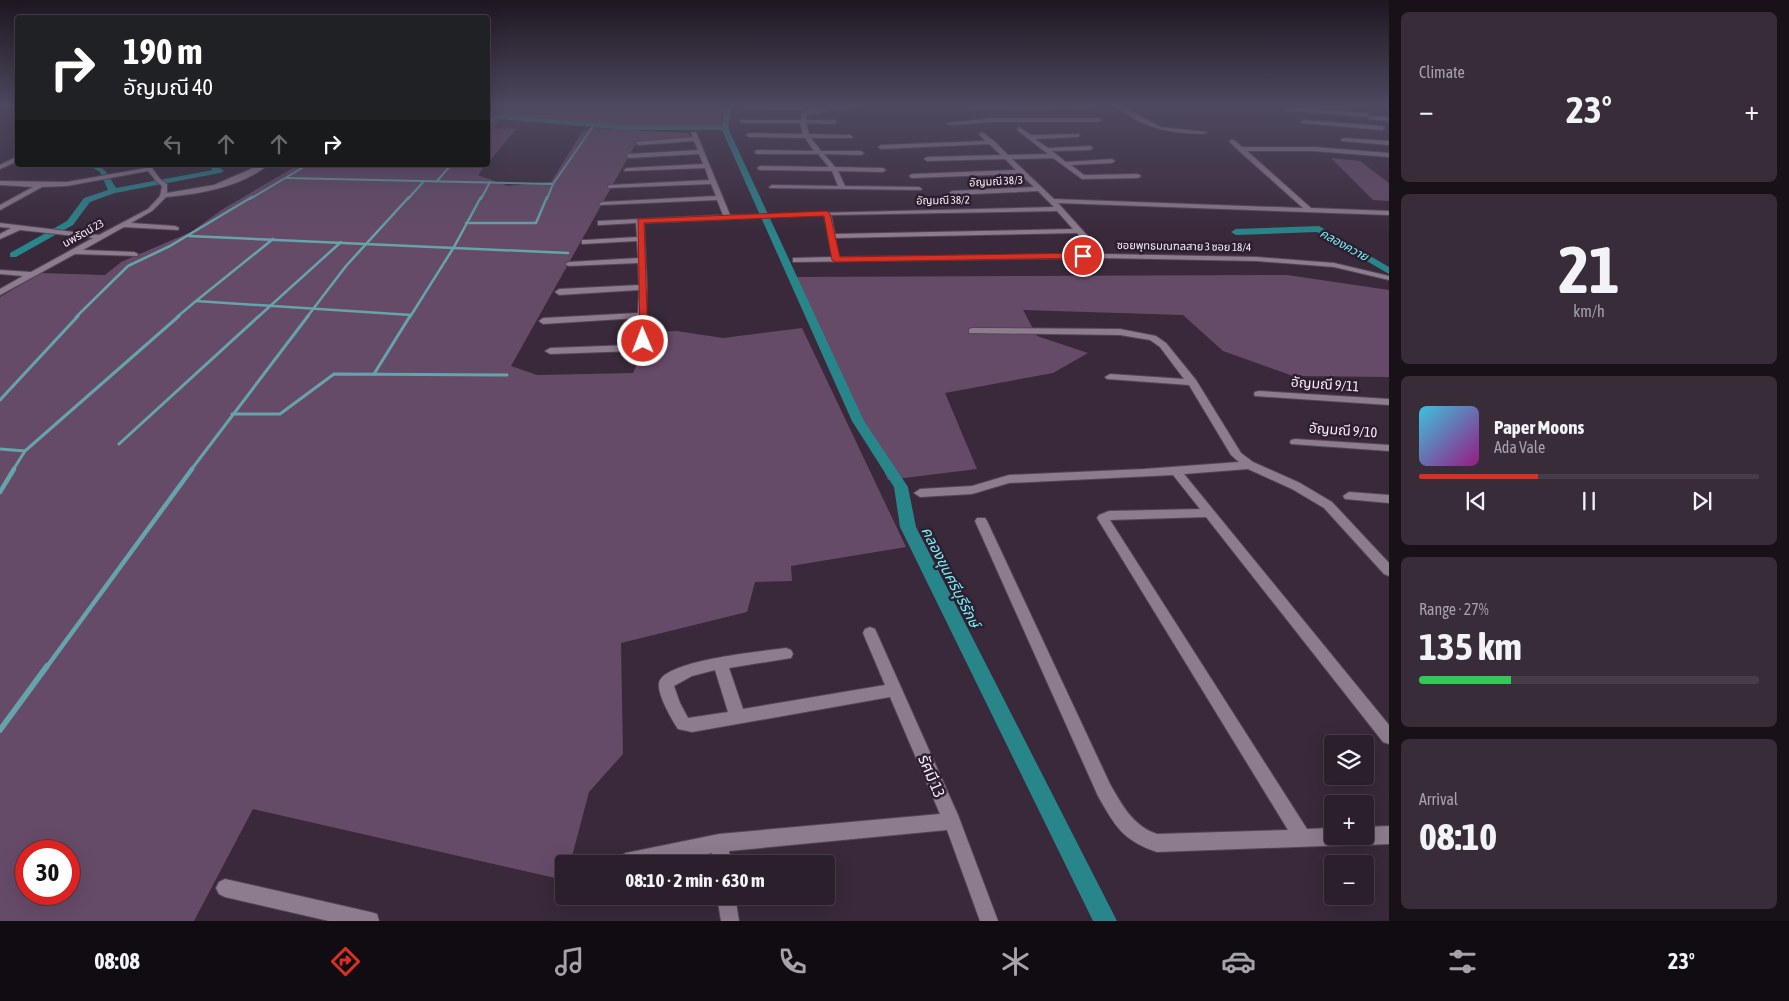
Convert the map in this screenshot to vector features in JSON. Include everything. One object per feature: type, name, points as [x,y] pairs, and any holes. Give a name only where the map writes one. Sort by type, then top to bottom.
[{"type":"street","points":[[701,149],[727,216]]},
{"type":"street","points":[[817,149],[834,169],[842,188]]},
{"type":"street","points":[[999,149],[1060,209],[1102,256]]},
{"type":"street","points":[[1045,150],[1068,149]]},
{"type":"street","points":[[1240,149],[1298,149],[1389,155]]},
{"type":"street","points":[[1240,149],[1308,209]]},
{"type":"street","points":[[1045,150],[1086,178],[1138,176]]},
{"type":"street","points":[[629,156],[702,152]]},
{"type":"street","points":[[757,152],[861,152]]},
{"type":"street","points":[[927,159],[1053,156]]},
{"type":"street","points":[[0,167],[15,160]]},
{"type":"street","points":[[1064,164],[1112,161]]},
{"type":"street","points":[[628,170],[706,166]]},
{"type":"street","points":[[0,183],[42,185],[92,180],[149,167],[162,183],[164,195],[220,187],[261,167]]},
{"type":"street","points":[[760,168],[883,170]]},
{"type":"street","points":[[912,176],[1022,172]]},
{"type":"street","points":[[610,187],[714,182]]},
{"type":"street","points":[[0,208],[42,185]]},
{"type":"street","points":[[772,187],[919,189]]},
{"type":"street","name":"อัญมณี 38/3","points":[[952,193],[1040,189]]},
{"type":"street","name":"นพรัตน์ 23","points":[[0,292],[150,210],[164,195]]},
{"type":"street","points":[[602,204],[720,198]]},
{"type":"street","points":[[1052,201],[1389,213]]},
{"type":"street","name":"อัญมณี 38/2","points":[[600,222],[787,214],[1060,209]]},
{"type":"street","points":[[827,214],[836,260]]},
{"type":"street","points":[[550,351],[634,348],[642,344],[643,287],[640,221]]},
{"type":"street","points":[[0,225],[100,237]]},
{"type":"street","points":[[121,225],[175,228]]},
{"type":"street","points":[[0,237],[19,227]]},
{"type":"street","points":[[831,236],[1079,231]]},
{"type":"street","points":[[585,242],[641,239]]},
{"type":"street","points":[[73,252],[134,254]]},
{"type":"street","name":"ซอยพุทธมณฑลสาย 3 ซอย 18/4","points":[[796,260],[1102,256],[1311,262],[1341,266],[1389,277]]},
{"type":"street","points":[[569,264],[641,260]]},
{"type":"street","points":[[0,272],[32,274]]},
{"type":"street","points":[[559,292],[643,287]]},
{"type":"street","points":[[543,321],[643,314]]},
{"type":"street","points":[[972,331],[1120,332],[1153,338],[1163,345],[1192,382],[1237,455],[1249,465],[1296,486],[1328,505],[1389,571]]},
{"type":"street","points":[[1110,377],[1192,382]]},
{"type":"street","name":"อัญมณี 9/11","points":[[1259,394],[1389,402]]},
{"type":"street","name":"อัญมณี 9/10","points":[[1294,442],[1389,448]]},
{"type":"street","points":[[920,493],[972,490],[1009,479],[1176,471],[1249,465]]},
{"type":"street","points":[[1176,471],[1389,737]]},
{"type":"street","points":[[1349,496],[1389,499]]},
{"type":"street","points":[[1210,513],[1109,515],[1103,518],[1302,837]]},
{"type":"street","points":[[981,521],[1104,790],[1122,821],[1142,838],[1157,843],[1324,837]]},
{"type":"street","name":"รัศมี 13","points":[[870,633],[952,821],[989,921]]},
{"type":"street","points":[[786,654],[720,663],[671,678],[666,684],[667,690],[684,724],[692,725],[896,690]]},
{"type":"street","points":[[720,663],[738,718]]},
{"type":"street","points":[[659,855],[719,842],[952,821]]},
{"type":"street","points":[[1374,836],[1389,835]]},
{"type":"street","points":[[719,842],[721,855]]},
{"type":"street","points":[[225,888],[319,916],[370,921]]},
{"type":"street","points":[[727,905],[730,921]]},
{"type":"shaded area","points":[[490,149],[500,149],[490,161]]},
{"type":"shaded area","points":[[571,149],[633,149],[511,366],[537,375],[633,373],[640,356],[659,332],[676,331],[723,338],[802,328],[906,547],[791,566],[792,581],[755,582],[747,612],[621,643],[623,754],[589,792],[572,855],[555,855],[555,878],[253,809],[194,921],[0,921],[0,297],[41,273],[105,275],[121,262],[191,232],[223,209],[295,167],[484,167],[478,175],[508,186],[551,182]]},
{"type":"shaded area","points":[[1331,158],[1360,161],[1389,183],[1389,201],[1373,200]]},
{"type":"shaded area","points":[[1287,275],[1389,290],[1389,377],[1293,376],[1223,351],[1183,315],[1023,310],[1037,336],[1088,353],[1053,373],[945,393],[977,469],[888,480],[796,277]]},
{"type":"waterway","points":[[553,184],[577,149]]},
{"type":"waterway","name":"คลองขุนศรีบุรีรักษ์","points":[[735,149],[782,257],[858,421],[901,487],[908,527],[1105,921]]},
{"type":"waterway","points":[[96,167],[103,171],[113,191]]},
{"type":"waterway","points":[[113,191],[220,171],[214,167]]},
{"type":"waterway","points":[[250,199],[304,167]]},
{"type":"waterway","points":[[437,181],[449,167]]},
{"type":"waterway","points":[[286,178],[424,181]]},
{"type":"waterway","points":[[408,199],[424,181]]},
{"type":"waterway","points":[[424,181],[490,183]]},
{"type":"waterway","points":[[481,199],[490,183]]},
{"type":"waterway","points":[[490,183],[553,184]]},
{"type":"waterway","points":[[547,199],[553,184]]},
{"type":"waterway","points":[[13,255],[70,223],[87,200],[113,191]]},
{"type":"waterway","points":[[76,317],[128,266],[170,246],[252,197]]},
{"type":"waterway","points":[[366,244],[409,197]]},
{"type":"waterway","points":[[467,223],[481,197]]},
{"type":"waterway","points":[[467,223],[536,223],[547,197]]},
{"type":"waterway","points":[[453,248],[467,223]]},
{"type":"waterway","name":"คลองควาย","points":[[1236,232],[1319,229],[1389,271]]},
{"type":"waterway","points":[[189,236],[272,240]]},
{"type":"waterway","points":[[196,301],[272,240]]},
{"type":"waterway","points":[[272,240],[340,243]]},
{"type":"waterway","points":[[270,306],[340,243]]},
{"type":"waterway","points":[[340,243],[366,244]]},
{"type":"waterway","points":[[313,309],[346,266],[366,244]]},
{"type":"waterway","points":[[366,244],[453,248]]},
{"type":"waterway","points":[[410,317],[453,248]]},
{"type":"waterway","points":[[453,248],[568,253]]},
{"type":"waterway","points":[[177,317],[196,301]]},
{"type":"waterway","points":[[196,301],[270,306]]},
{"type":"waterway","points":[[258,317],[270,306]]},
{"type":"waterway","points":[[270,306],[313,309]]},
{"type":"waterway","points":[[307,317],[313,309]]},
{"type":"waterway","points":[[313,309],[411,315]]},
{"type":"waterway","points":[[0,400],[78,316]]},
{"type":"waterway","points":[[25,451],[179,316]]},
{"type":"waterway","points":[[119,444],[259,316]]},
{"type":"waterway","points":[[234,414],[308,316]]},
{"type":"waterway","points":[[374,374],[410,316]]},
{"type":"waterway","points":[[234,414],[280,414],[334,374],[507,375]]},
{"type":"waterway","points":[[191,470],[234,414]]},
{"type":"waterway","points":[[0,449],[25,451]]},
{"type":"waterway","points":[[13,470],[25,451]]},
{"type":"waterway","points":[[0,492],[14,469]]},
{"type":"waterway","points":[[46,668],[192,469]]},
{"type":"waterway","points":[[0,730],[47,666]]},
{"type":"route","points":[[643,341],[640,221],[727,216],[827,214],[836,260],[1083,256]]}]
